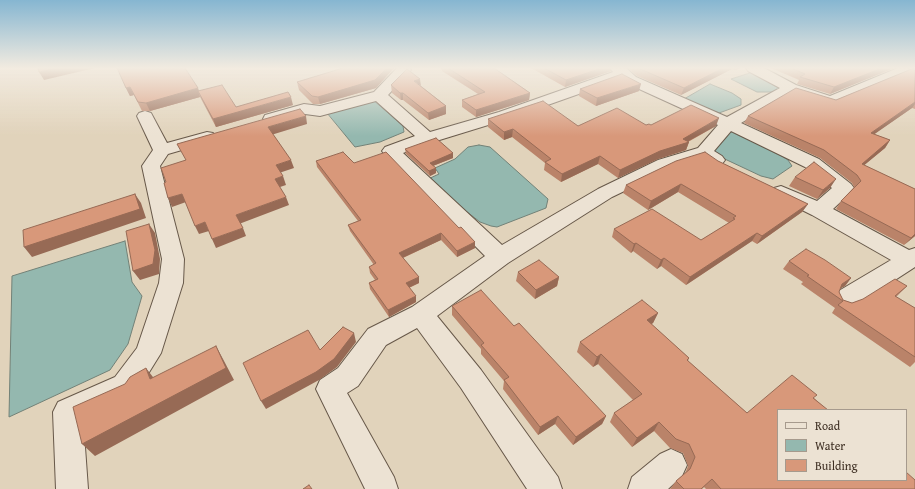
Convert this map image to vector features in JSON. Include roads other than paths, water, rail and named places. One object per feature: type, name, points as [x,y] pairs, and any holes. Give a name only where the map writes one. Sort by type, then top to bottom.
[{"type":"street","points":[[252,124],[304,109],[320,110],[379,95],[383,91]]},
{"type":"street","points":[[500,257],[391,151],[427,138],[505,115],[567,91]]},
{"type":"street","points":[[655,91],[812,163],[844,188],[819,210]]},
{"type":"street","points":[[382,489],[330,389],[348,377],[376,337],[421,314],[500,257],[605,193],[665,164],[704,152],[728,123],[786,91]]},
{"type":"street","points":[[799,91],[830,101],[855,91]]},
{"type":"street","points":[[379,95],[427,138]]},
{"type":"street","points":[[145,116],[162,150]]},
{"type":"street","points":[[72,489],[68,412],[125,386],[148,353],[171,283],[173,259],[152,166],[162,150],[229,131]]},
{"type":"street","points":[[704,152],[729,167]]},
{"type":"street","points":[[764,184],[819,210],[912,258]]},
{"type":"street","points":[[846,299],[912,258]]},
{"type":"street","points":[[421,314],[471,379],[546,489]]},
{"type":"street","points":[[644,489],[671,465]]},
{"type":"water","points":[[698,91],[727,91],[741,99],[741,105],[719,113],[684,99]]},
{"type":"water","points":[[755,91],[776,91],[775,92]]},
{"type":"water","points":[[372,99],[403,126],[404,132],[380,142],[355,147],[327,113]]},
{"type":"water","points":[[735,131],[777,153],[788,160],[792,166],[773,179],[761,176],[712,153],[728,133]]},
{"type":"water","points":[[479,145],[490,147],[548,199],[546,208],[497,227],[491,226],[480,222],[426,180],[439,174],[435,168],[455,159],[468,147]]},
{"type":"water","points":[[125,241],[132,282],[142,296],[128,344],[110,370],[9,417],[12,276]]}]
